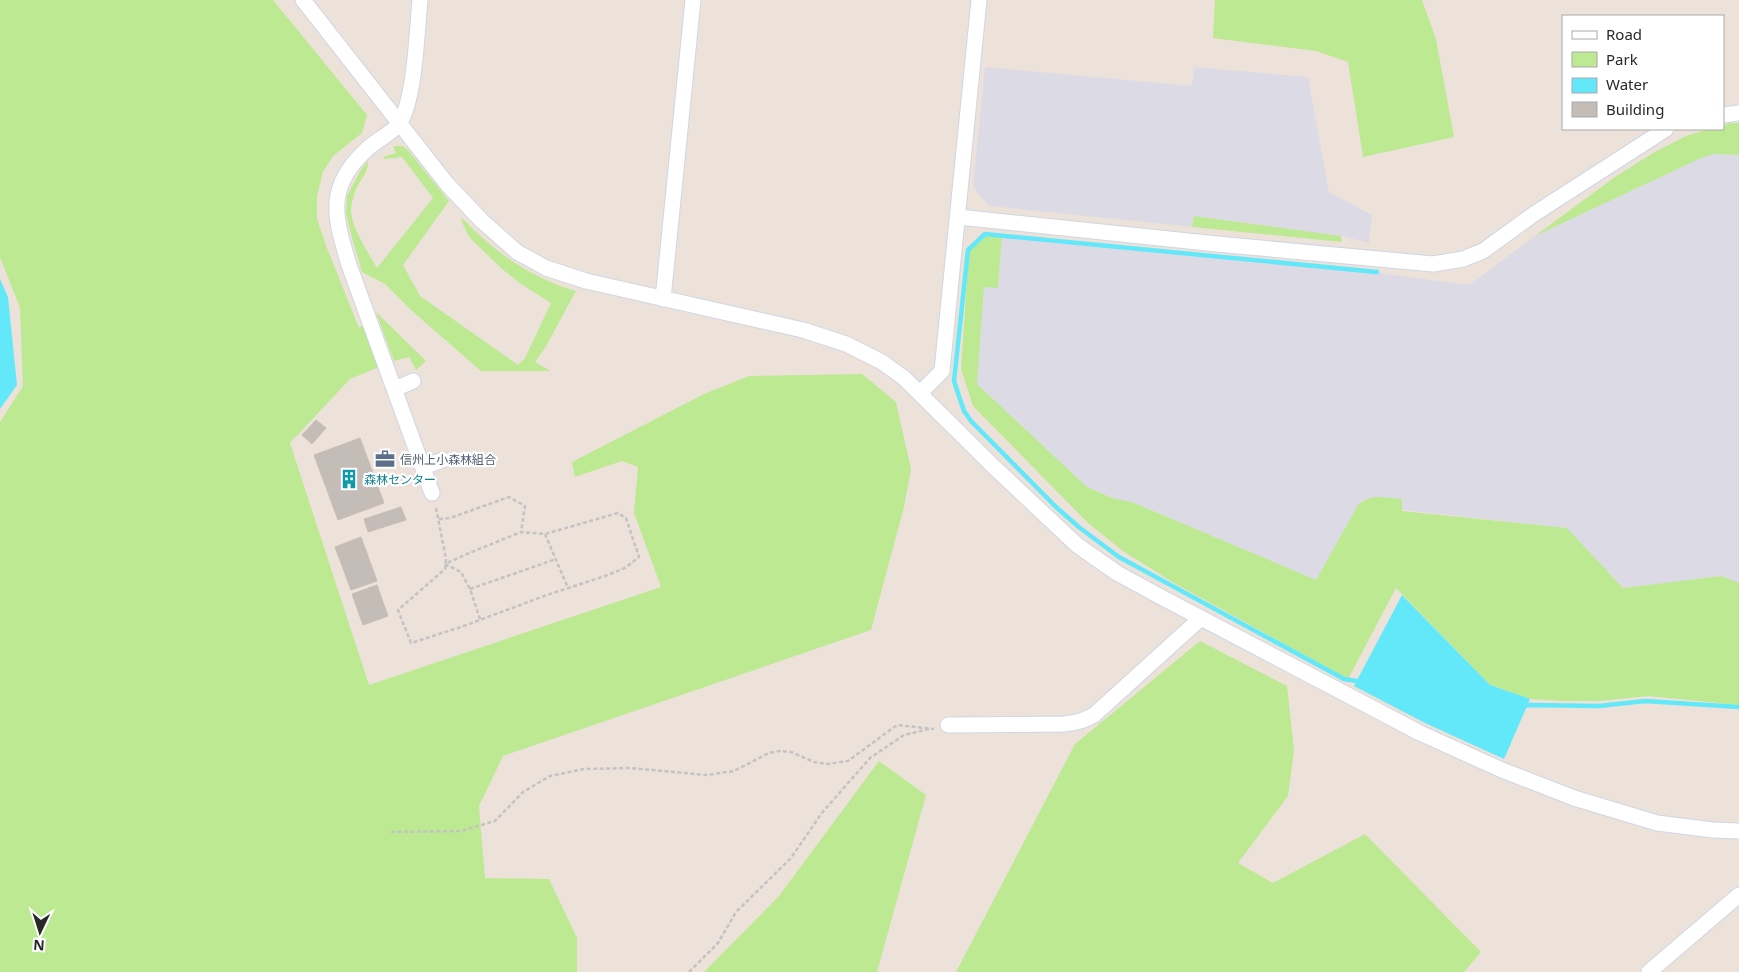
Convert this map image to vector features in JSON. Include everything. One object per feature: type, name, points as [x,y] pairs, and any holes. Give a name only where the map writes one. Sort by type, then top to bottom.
[{"type":"street","points":[[303,0],[398,124],[448,184],[482,221],[517,252],[546,268],[578,278],[662,299],[803,330],[846,344],[882,362],[904,378],[994,468],[1077,545],[1117,573],[1420,733],[1502,770],[1574,798],[1657,823],[1739,832]]},
{"type":"street","points":[[420,0],[410,96],[398,124],[365,150],[352,165],[337,194],[336,214],[349,265],[432,493]]},
{"type":"street","points":[[662,299],[692,0]]},
{"type":"street","points":[[920,393],[942,371],[979,0]]},
{"type":"street","points":[[1724,115],[1739,113]]},
{"type":"street","points":[[958,217],[1433,264],[1463,259],[1483,251],[1542,209],[1664,130]]},
{"type":"street","points":[[395,389],[413,382]]},
{"type":"street","points":[[423,468],[443,460]]},
{"type":"street","points":[[941,727],[1074,724],[1086,720],[1094,715],[1201,618]]},
{"type":"street","points":[[1649,972],[1739,895]]},
{"type":"path","points":[[432,493],[446,559],[445,564],[445,569],[398,610],[411,642],[612,574],[625,568],[640,557],[626,518],[618,513],[545,534],[521,532],[445,564]]},
{"type":"path","points":[[439,519],[450,518],[509,496],[525,506],[521,532]]},
{"type":"path","points":[[545,534],[568,588]]},
{"type":"path","points":[[470,589],[556,559]]},
{"type":"path","points":[[445,564],[461,572],[470,589],[480,620]]},
{"type":"path","points":[[391,832],[461,831],[495,821],[523,792],[550,776],[584,769],[630,768],[706,775],[734,771],[769,753],[780,751],[790,752],[814,762],[827,764],[848,761],[898,725],[941,727]]},
{"type":"path","points":[[689,972],[718,943],[736,912],[791,858],[821,814],[870,758],[904,735],[941,727]]},
{"type":"shaded area","points":[[985,67],[1192,86],[1194,67],[1308,77],[1329,192],[1372,215],[1369,243],[1341,236],[1194,216],[1192,227],[989,206],[973,187]]},
{"type":"shaded area","points":[[1713,154],[1739,155],[1739,583],[1721,576],[1623,588],[1567,528],[1358,505],[1316,580],[1132,502],[1112,498],[1087,487],[977,384],[984,286],[998,287],[1002,237],[1379,273],[1469,285],[1535,236]]},
{"type":"green space","points":[[0,0],[273,0],[367,115],[362,133],[333,156],[323,172],[317,196],[317,219],[359,328],[364,324],[379,367],[350,379],[290,443],[369,685],[661,587],[634,513],[638,467],[622,461],[575,477],[572,462],[704,394],[749,376],[862,374],[896,402],[911,469],[904,507],[871,630],[503,756],[479,806],[485,878],[549,879],[577,938],[577,972],[0,972],[0,422],[23,386],[20,308],[0,257]]},
{"type":"green space","points":[[1215,0],[1422,0],[1436,39],[1454,137],[1363,157],[1348,62],[1316,51],[1213,38]]},
{"type":"green space","points":[[1739,123],[1739,155],[1713,154],[1699,159],[1535,236],[1615,177],[1653,153],[1686,136],[1705,130],[1724,130],[1724,125]]},
{"type":"green space","points":[[393,146],[402,146],[407,149],[449,201],[403,265],[420,296],[518,365],[525,358],[551,303],[502,269],[469,237],[461,220],[462,218],[500,253],[514,262],[544,279],[576,291],[545,348],[535,362],[551,371],[481,371],[412,311],[385,284],[362,272],[346,213],[347,196],[362,168],[368,161],[366,173],[354,194],[351,212],[358,233],[377,268],[433,198],[402,157],[385,159],[383,157],[396,153]]},
{"type":"green space","points":[[1194,216],[1341,236],[1342,242],[1192,227]]},
{"type":"green space","points":[[986,236],[1002,237],[998,288],[984,287],[977,384],[1087,487],[1112,498],[1132,502],[1316,580],[1358,505],[1368,499],[1379,497],[1402,499],[1402,511],[1567,528],[1623,588],[1721,576],[1739,583],[1739,705],[1648,696],[1599,701],[1530,699],[1490,685],[1396,588],[1348,679],[1174,583],[1123,551],[1088,523],[973,406],[961,369],[969,251]]},
{"type":"green space","points":[[376,312],[426,361],[416,370],[409,357],[394,361]]},
{"type":"green space","points":[[1200,641],[1287,686],[1294,750],[1288,796],[1238,863],[1273,883],[1365,834],[1481,952],[1464,972],[956,972],[1075,744]]},
{"type":"green space","points":[[879,761],[926,795],[877,972],[704,972],[779,896]]},
{"type":"water","points":[[0,279],[8,297],[17,385],[0,409]]},
{"type":"water","points":[[1402,595],[1490,685],[1530,699],[1504,759],[1425,723],[1354,686]]},
{"type":"building","points":[[316,420],[326,428],[312,444],[302,435]]},
{"type":"building","name":"森林センター","points":[[360,438],[384,503],[338,520],[314,455]]},
{"type":"building","points":[[401,507],[406,520],[368,532],[364,519]]},
{"type":"building","points":[[361,537],[377,581],[351,590],[335,547]]},
{"type":"building","points":[[377,585],[388,616],[363,625],[352,594]]},
{"type":"waterway","points":[[1362,682],[1344,679],[1119,557],[1080,528],[1056,507],[971,421],[964,411],[954,381],[968,250],[985,234],[1377,272]]},
{"type":"waterway","points":[[1521,706],[1599,706],[1645,701],[1739,707]]},
{"type":"place","name":"信州上小森林組合","points":[[385,459]]},
{"type":"place","name":"森林センター","points":[[349,479]]}]
